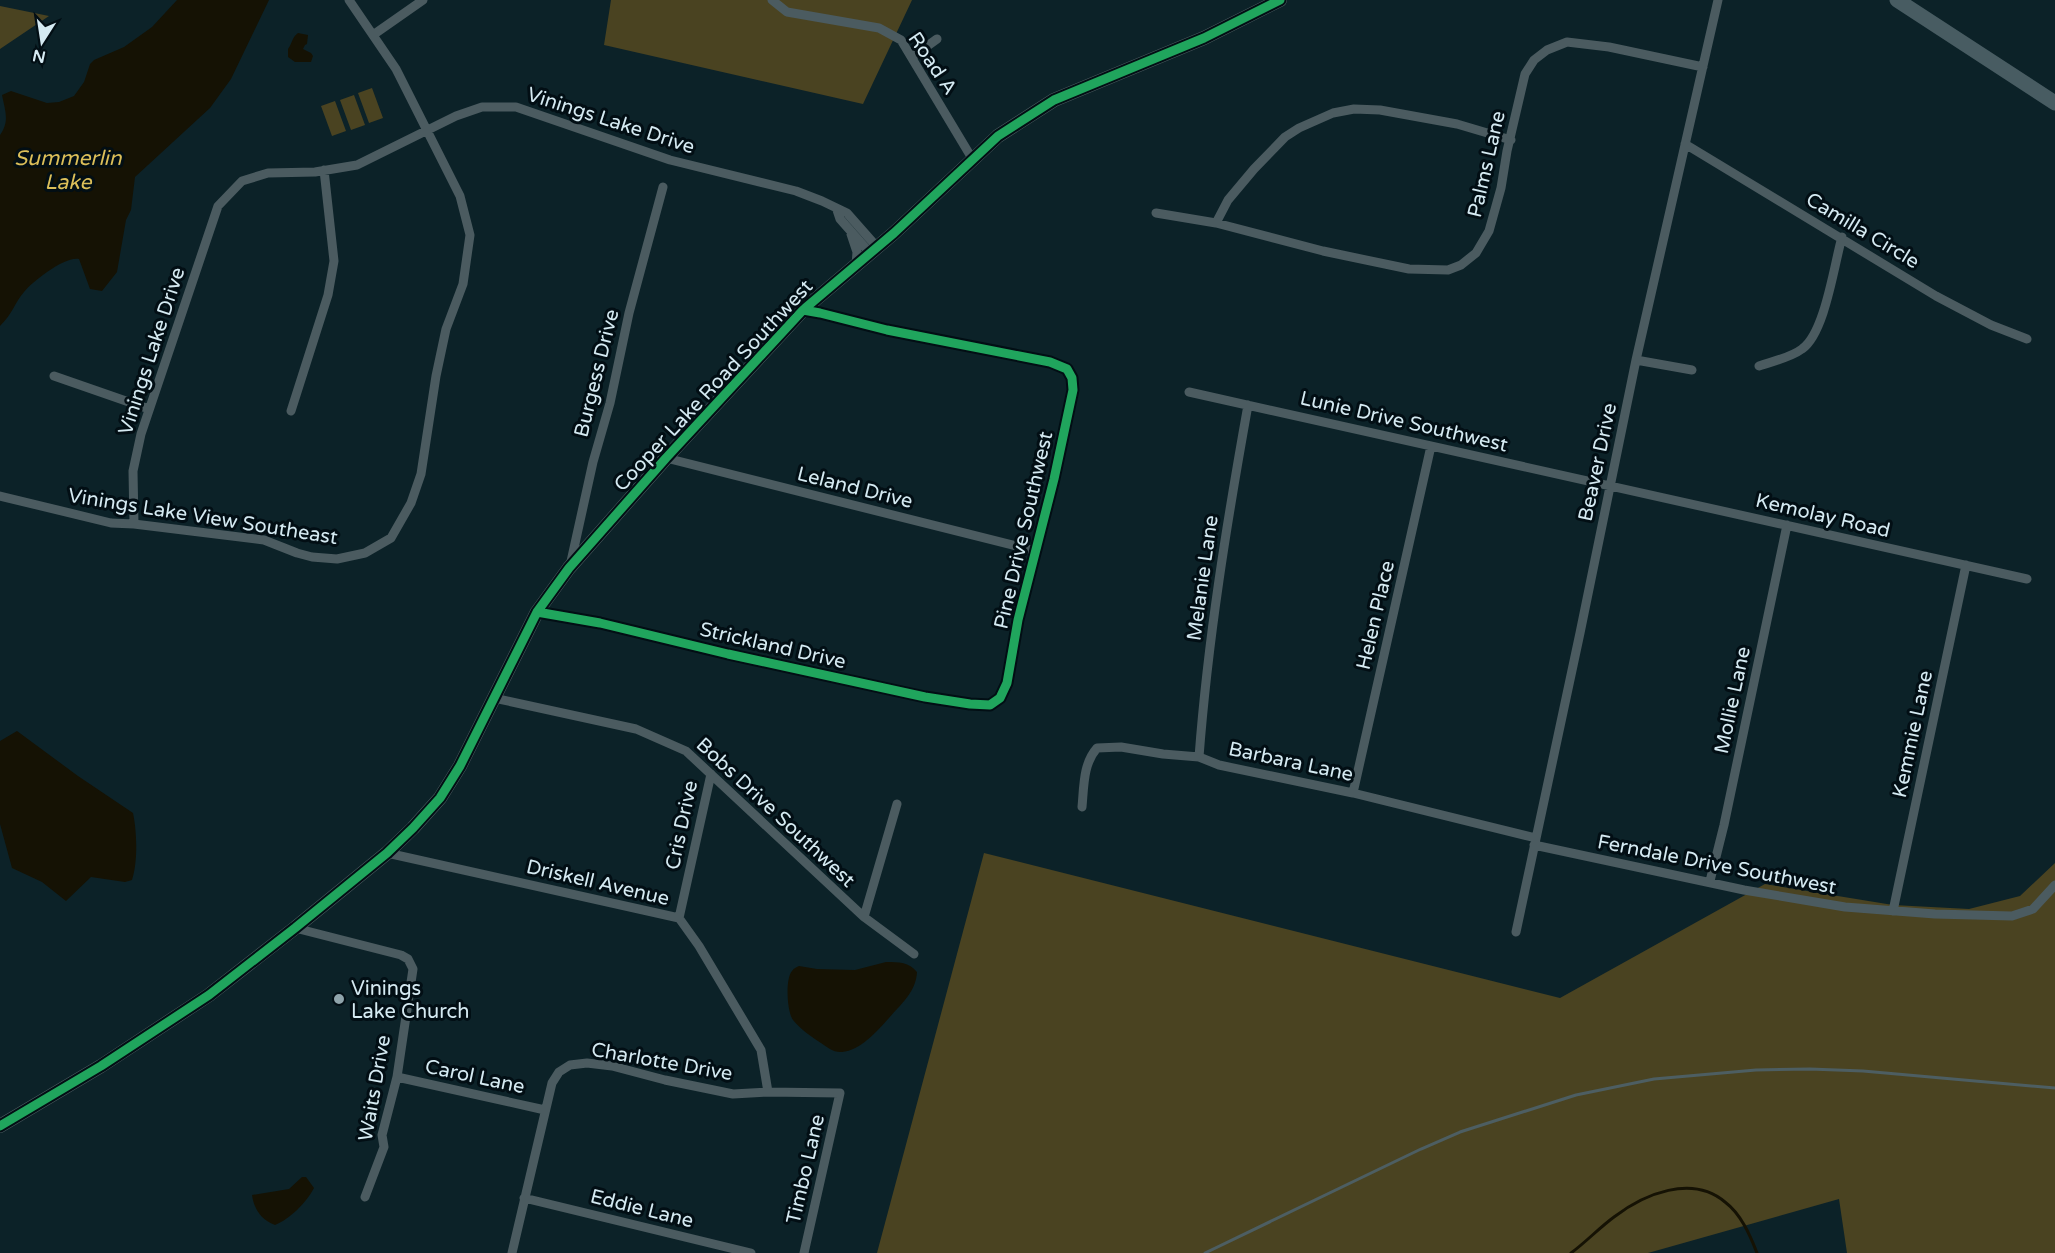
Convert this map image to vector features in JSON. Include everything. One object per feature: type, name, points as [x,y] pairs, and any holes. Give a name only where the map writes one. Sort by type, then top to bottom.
[{"type":"main road","points":[[1897,0],[2055,103]]},
{"type":"street","name":"Vinings Lake View Southeast","points":[[0,496],[111,523],[264,540],[312,557],[337,559],[365,553],[391,538],[411,503],[421,474],[438,364],[446,329],[463,284],[471,235],[460,196],[396,69],[349,0]]},
{"type":"street","points":[[373,35],[423,0]]},
{"type":"street","name":"Road A","points":[[772,0],[787,12],[879,28],[901,40],[973,160]]},
{"type":"street","name":"Cooper Lake Road Southwest","points":[[0,1126],[145,1039],[209,995],[387,853],[440,798],[460,766],[537,612],[569,568],[666,458],[803,310],[874,250],[998,136],[1054,100],[1204,38],[1280,0]]},
{"type":"street","name":"Beaver Drive","points":[[1516,932],[1636,360],[1718,0]]},
{"type":"street","points":[[912,57],[937,39]]},
{"type":"street","name":"Palms Lane","points":[[1156,213],[1216,223],[1323,251],[1409,269],[1448,270],[1461,265],[1476,253],[1489,231],[1501,188],[1526,74],[1534,60],[1546,50],[1566,42],[1609,47],[1703,68]]},
{"type":"street","name":"Vinings Lake Drive","points":[[134,524],[133,471],[141,434],[218,206],[242,181],[268,173],[324,170],[357,165],[482,107],[516,107],[670,160],[796,191],[822,201],[847,213],[874,250]]},
{"type":"street","points":[[1216,223],[1228,200],[1285,137],[1333,113],[1354,109],[1380,110],[1457,124],[1511,140]]},
{"type":"street","name":"Camilla Circle","points":[[1685,144],[1936,296],[1991,325],[2027,339]]},
{"type":"street","points":[[291,411],[332,278],[334,261],[324,170]]},
{"type":"street","name":"Burgess Drive","points":[[569,568],[592,462],[610,403],[629,313],[663,187]]},
{"type":"street","points":[[837,210],[840,219],[849,229],[874,250]]},
{"type":"street","points":[[849,229],[857,252],[856,265]]},
{"type":"street","points":[[1759,366],[1794,354],[1811,340],[1822,314],[1842,237]]},
{"type":"street","name":"Pine Drive Southwest","points":[[803,310],[898,333],[1050,362],[1067,369],[1072,378],[1073,390],[1054,479],[1018,620],[1007,683],[1000,698]]},
{"type":"street","points":[[1636,360],[1692,370]]},
{"type":"street","points":[[54,376],[149,409]]},
{"type":"street","name":"Lunie Drive Southwest","points":[[1189,393],[1611,486]]},
{"type":"street","name":"Melanie Lane","points":[[1199,757],[1205,681],[1218,582],[1248,405]]},
{"type":"street","name":"Helen Place","points":[[1353,793],[1431,446]]},
{"type":"street","name":"Leland Drive","points":[[666,458],[1036,552]]},
{"type":"street","name":"Kemolay Road","points":[[1611,486],[2026,579]]},
{"type":"street","name":"Mollie Lane","points":[[1710,881],[1724,825],[1787,525]]},
{"type":"street","name":"Kemmie Lane","points":[[1893,911],[1966,565]]},
{"type":"street","name":"Strickland Drive","points":[[537,612],[600,623],[728,654],[925,697],[990,705],[1000,698]]},
{"type":"street","name":"Bobs Drive Southwest","points":[[494,698],[636,729],[686,751],[864,917],[914,954]]},
{"type":"street","name":"Barbara Lane","points":[[1082,807],[1087,765],[1091,755],[1097,748],[1121,747],[1199,757],[1219,765],[1353,793],[1535,842]]},
{"type":"street","name":"Cris Drive","points":[[679,918],[711,774]]},
{"type":"street","points":[[864,917],[897,804]]},
{"type":"street","name":"Ferndale Drive Southwest","points":[[1535,842],[1752,892],[1845,908],[2012,916],[2033,909],[2055,885]]},
{"type":"street","name":"Driskell Avenue","points":[[387,853],[679,918],[699,946],[761,1050],[768,1092]]},
{"type":"street","name":"Waits Drive","points":[[295,928],[394,952],[408,959],[413,969],[397,1077],[382,1135],[384,1147],[365,1197]]},
{"type":"street","name":"Charlotte Drive","points":[[512,1253],[552,1083],[559,1072],[570,1065],[586,1063],[612,1066],[733,1094],[840,1093]]},
{"type":"street","name":"Carol Lane","points":[[397,1077],[544,1110]]},
{"type":"street","name":"Timbo Lane","points":[[804,1253],[840,1093]]},
{"type":"street","name":"Eddie Lane","points":[[524,1198],[751,1253]]},
{"type":"shaded area","points":[[611,0],[912,0],[863,104],[604,45]]},
{"type":"shaded area","points":[[0,6],[49,16],[0,49]]},
{"type":"shaded area","points":[[372,88],[383,118],[369,123],[358,93]]},
{"type":"shaded area","points":[[354,95],[365,125],[351,130],[340,100]]},
{"type":"shaded area","points":[[335,101],[346,131],[332,136],[321,106]]},
{"type":"shaded area","points":[[984,853],[1560,998],[1765,884],[1893,905],[1969,909],[2020,896],[2055,863],[2055,1253],[1847,1253],[1839,1199],[1648,1253],[877,1253]]},
{"type":"water","name":"Summerlin Lake","points":[[177,0],[269,0],[231,79],[210,108],[135,177],[131,210],[126,220],[117,272],[102,291],[90,289],[79,259],[66,261],[28,287],[0,326],[0,135],[6,116],[2,95],[11,91],[47,103],[59,102],[74,96],[84,82],[90,64],[94,60],[124,47],[152,27]]},
{"type":"water","points":[[298,33],[308,35],[307,44],[303,49],[313,56],[311,62],[295,62],[288,57],[288,49],[294,36]]},
{"type":"water","points":[[17,731],[133,813],[136,846],[132,880],[125,882],[91,877],[66,901],[42,882],[12,868],[0,824],[0,741]]},
{"type":"water","points":[[886,962],[911,966],[917,972],[914,986],[903,1003],[862,1044],[849,1051],[833,1051],[806,1033],[793,1020],[789,1010],[788,981],[793,970],[799,966],[855,970]]},
{"type":"water","points":[[302,1177],[306,1177],[314,1188],[297,1210],[275,1225],[262,1217],[254,1205],[252,1195],[289,1189]]},
{"type":"waterway","points":[[1571,1253],[1608,1221],[1639,1201],[1668,1190],[1683,1188],[1698,1189],[1712,1194],[1731,1207],[1744,1225],[1757,1253]]},
{"type":"railway","points":[[1205,1253],[1460,1132],[1576,1095],[1654,1079],[1756,1070],[1810,1069],[1863,1071],[2055,1088]]},
{"type":"cycle path","points":[[0,1126],[101,1066],[209,995],[387,853],[413,828],[440,798],[460,766],[537,612],[569,568],[666,458],[803,310],[894,233],[998,136],[1054,100],[1204,38],[1280,0]]},
{"type":"cycle path","points":[[537,612],[600,623],[728,654],[925,697],[990,705],[1000,698],[1007,683],[1018,620],[1054,479],[1073,390],[1072,378],[1067,369],[1050,362],[887,330],[803,310]]},
{"type":"place","name":"Vinings Lake Church","points":[[339,999]]}]
